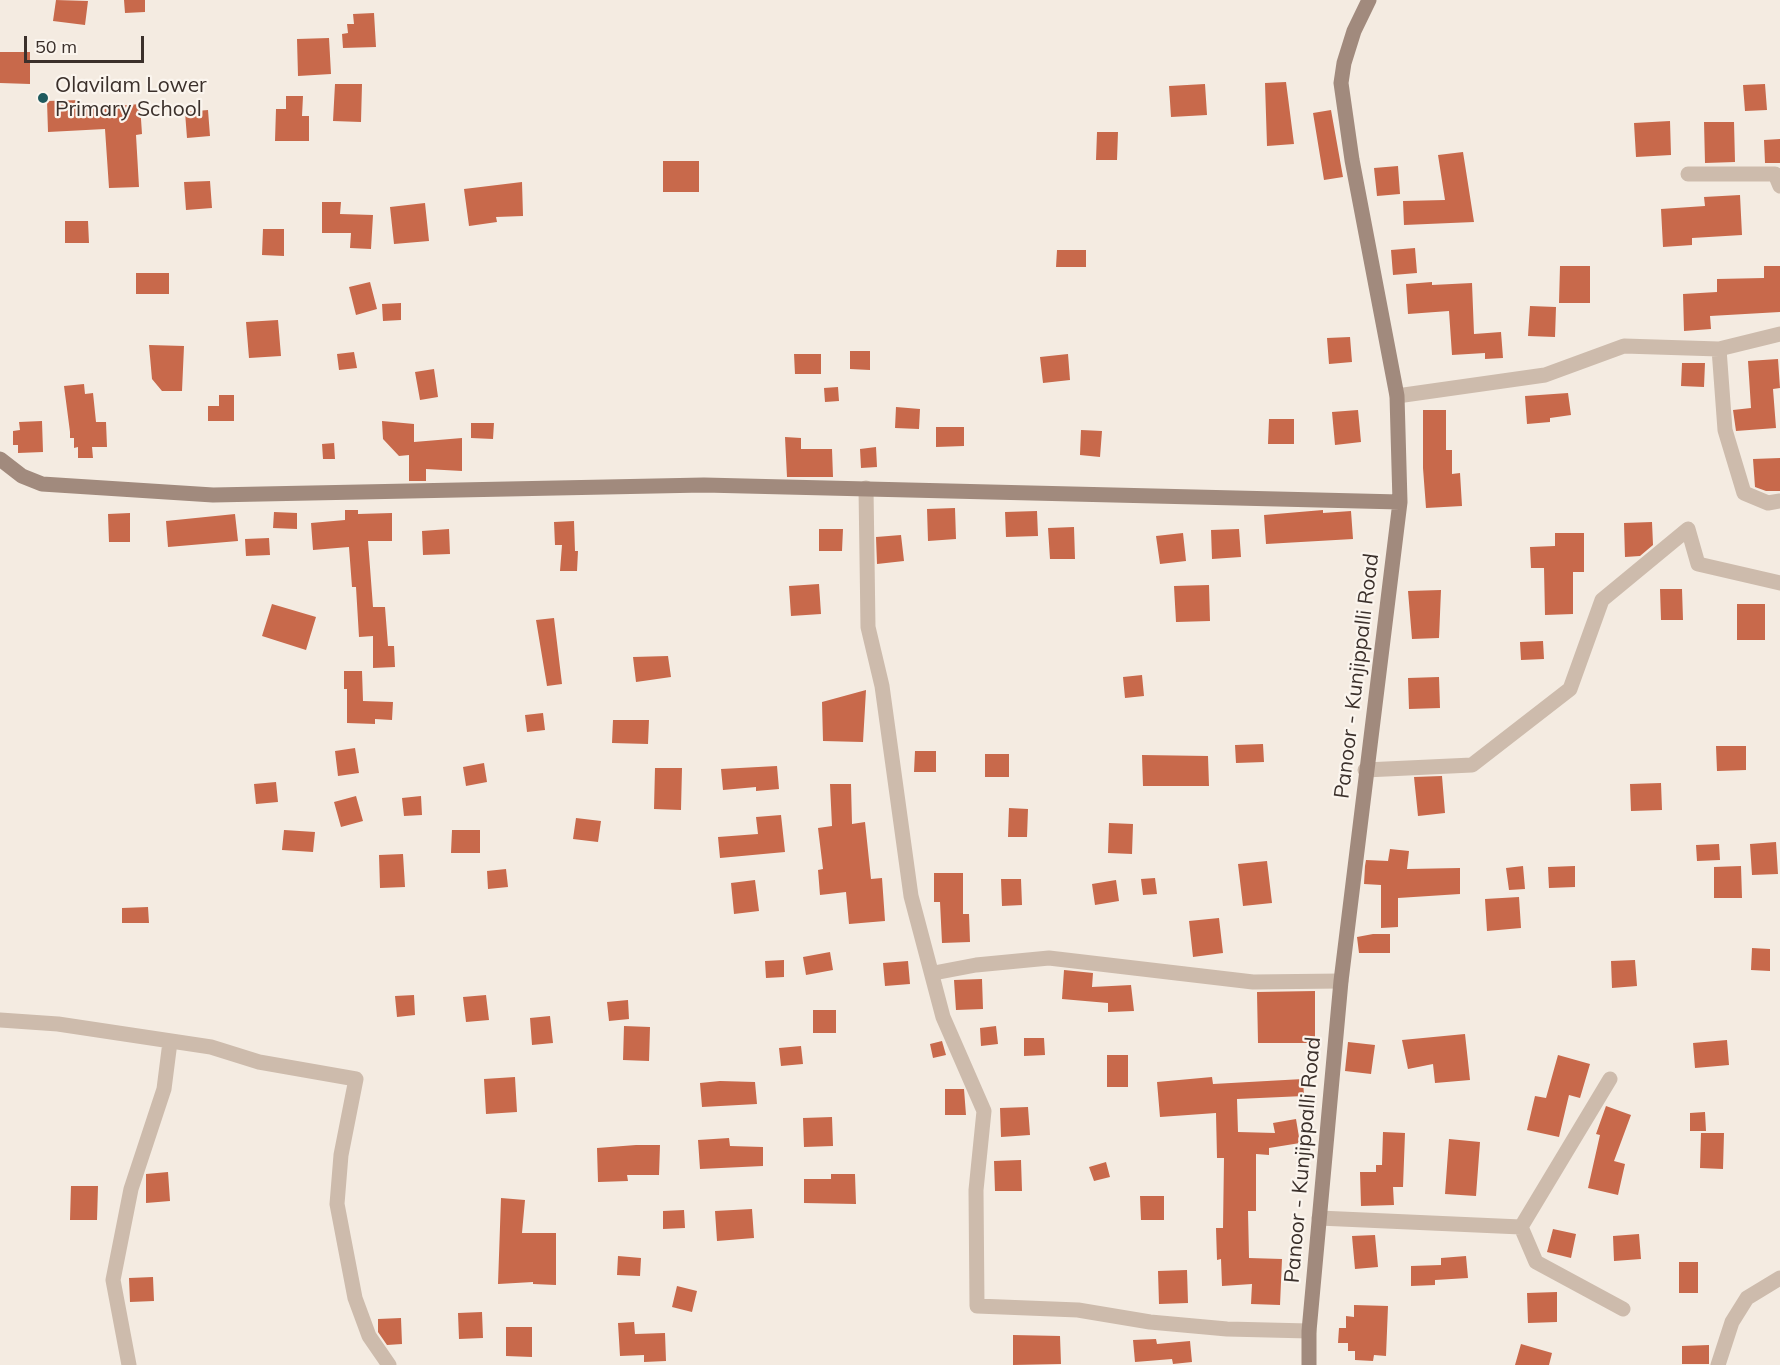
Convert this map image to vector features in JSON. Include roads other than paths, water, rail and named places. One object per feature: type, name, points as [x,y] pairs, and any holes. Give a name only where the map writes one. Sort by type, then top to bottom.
[{"type":"street","name":"Panoor - Kunjippalli Road","points":[[1310,1365],[1309,1331],[1341,981],[1365,770],[1400,502],[1397,396],[1352,160],[1341,83],[1354,31],[1369,0]]},
{"type":"street","points":[[1688,174],[1778,177]]},
{"type":"street","points":[[1397,396],[1545,375],[1624,346],[1719,349],[1780,334]]},
{"type":"street","points":[[1719,349],[1725,430],[1744,493],[1768,503],[1780,501]]},
{"type":"street","points":[[0,459],[22,476],[42,484],[213,495],[704,484],[1400,502]]},
{"type":"street","points":[[866,488],[868,627],[882,686],[911,897],[934,972],[944,1017],[984,1111],[976,1190],[977,1306],[1078,1310],[1150,1322],[1227,1329],[1309,1331]]},
{"type":"street","points":[[1365,770],[1472,765],[1570,689],[1602,600],[1688,529],[1698,564],[1780,582]]},
{"type":"street","points":[[934,972],[976,965],[1049,958],[1178,975],[1253,982],[1341,981]]},
{"type":"street","points":[[0,1020],[58,1024],[211,1047],[259,1062],[356,1079],[340,1155],[337,1204],[355,1298],[369,1336],[389,1365]]},
{"type":"street","points":[[129,1365],[113,1280],[131,1189],[164,1089],[170,1042]]},
{"type":"street","points":[[1521,1227],[1610,1079]]},
{"type":"street","points":[[1319,1218],[1521,1227]]},
{"type":"street","points":[[1521,1227],[1536,1262],[1623,1309]]},
{"type":"street","points":[[1718,1365],[1732,1322],[1747,1298],[1780,1278]]},
{"type":"place","name":"Olavilam Lower Primary School","points":[[43,98]]}]
